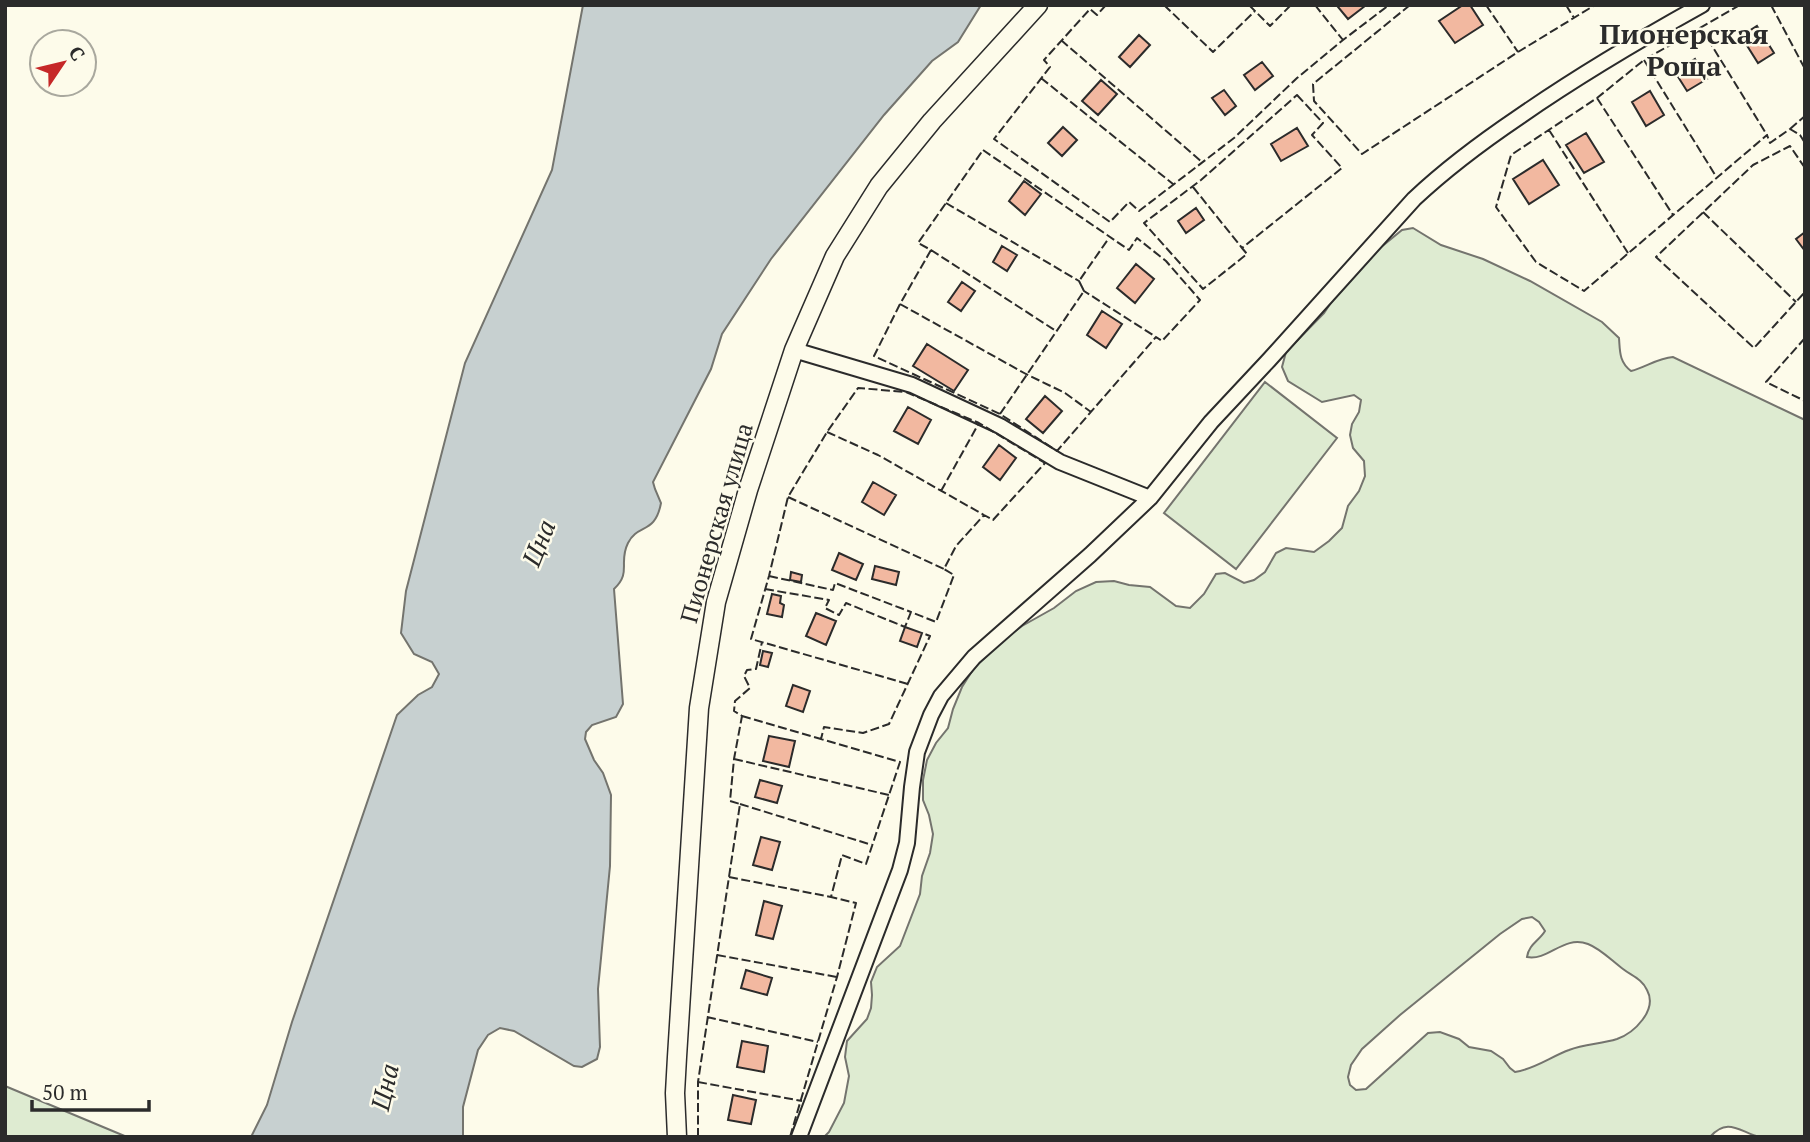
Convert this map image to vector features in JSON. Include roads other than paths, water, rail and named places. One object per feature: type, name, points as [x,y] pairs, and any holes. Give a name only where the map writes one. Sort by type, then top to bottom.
[{"type":"street","name":"Пионерская улица","points":[[677,1137],[675,1093],[699,708],[716,602],[748,490],[794,350],[835,256],[879,186],[932,121],[1038,5]]},
{"type":"street","points":[[799,1137],[900,870],[907,843],[917,752],[941,696],[974,657],[1150,498],[1211,422],[1439,175],[1567,84],[1702,5]]},
{"type":"street","points":[[794,350],[912,385],[1000,426],[1060,462],[1150,498]]},
{"type":"water","name":"Цна","points":[[583,5],[981,5],[958,42],[932,61],[884,115],[771,259],[722,334],[711,369],[653,482],[661,503],[655,520],[632,537],[625,550],[624,572],[614,589],[623,704],[616,717],[592,725],[586,732],[585,739],[611,795],[610,866],[598,989],[600,1047],[597,1059],[582,1067],[574,1066],[514,1031],[500,1028],[488,1035],[478,1050],[463,1107],[463,1137],[251,1137],[267,1105],[292,1022],[397,715],[418,695],[432,687],[439,674],[432,662],[414,654],[401,633],[406,591],[465,363],[552,170]]},
{"type":"district","name":"Пионерская Роща","points":[[1684,50]]}]
